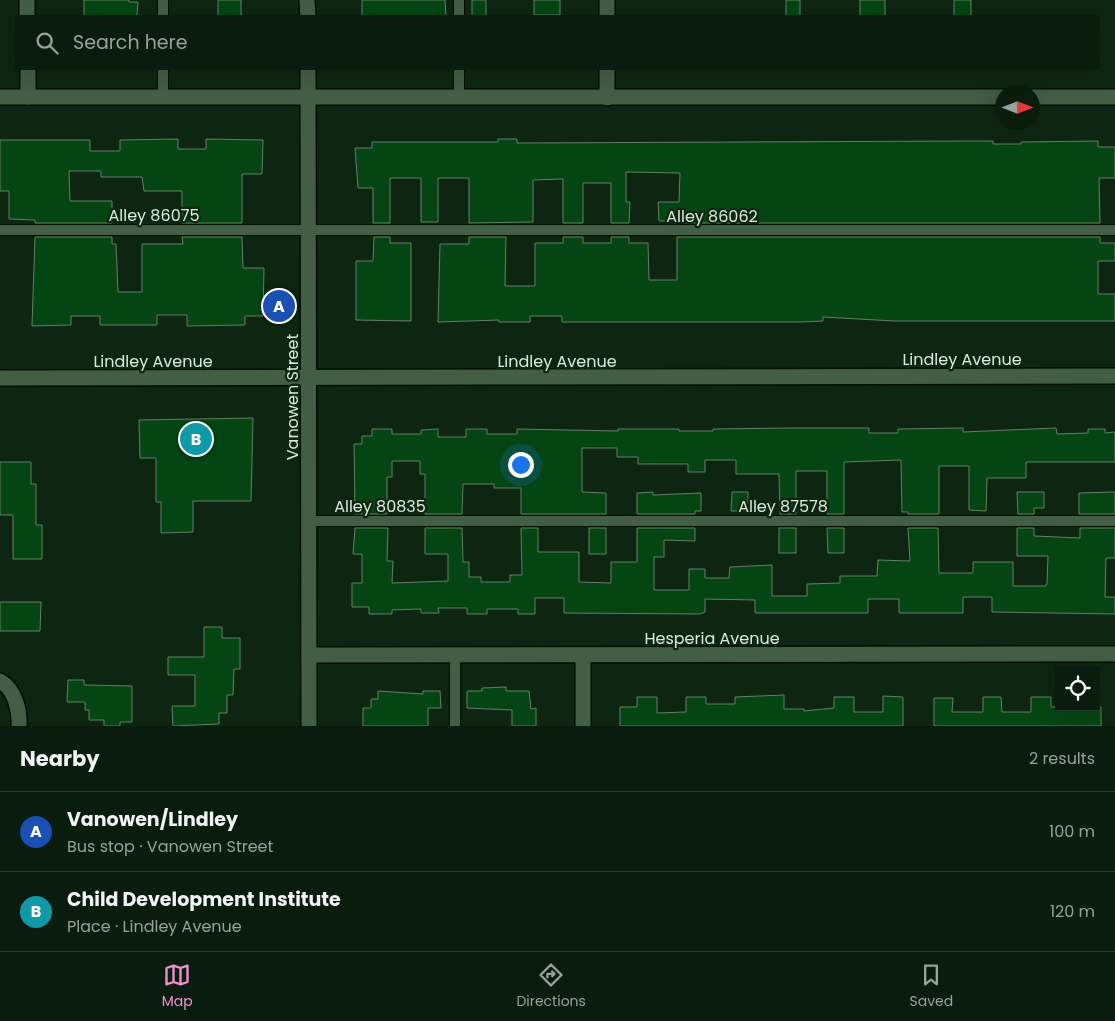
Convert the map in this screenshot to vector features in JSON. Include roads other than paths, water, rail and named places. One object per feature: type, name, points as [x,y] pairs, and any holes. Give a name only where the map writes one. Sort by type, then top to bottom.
[{"type":"street","points":[[27,0],[27,15]]},
{"type":"street","points":[[307,0],[308,15]]},
{"type":"street","points":[[607,0],[607,15]]},
{"type":"street","points":[[28,70],[28,97]]},
{"type":"street","name":"Vanowen Street","points":[[308,70],[309,726]]},
{"type":"street","points":[[607,70],[607,98]]},
{"type":"street","points":[[0,97],[995,97]]},
{"type":"street","points":[[1040,97],[1115,97]]},
{"type":"street","name":"Lindley Avenue","points":[[0,378],[1115,376]]},
{"type":"street","name":"Hesperia Avenue","points":[[309,655],[1115,654]]},
{"type":"street","points":[[582,656],[583,726]]},
{"type":"street","points":[[2,683],[14,697],[18,710],[19,726]]},
{"type":"lane","points":[[163,0],[163,15]]},
{"type":"lane","points":[[459,0],[459,15]]},
{"type":"lane","points":[[163,70],[163,98]]},
{"type":"lane","points":[[459,70],[459,97]]},
{"type":"lane","name":"Alley 86075","points":[[0,230],[309,230]]},
{"type":"lane","name":"Alley 86062","points":[[309,230],[341,232],[1115,230]]},
{"type":"lane","name":"Alley 80835","points":[[309,520],[451,520]]},
{"type":"lane","name":"Alley 87578","points":[[451,520],[1115,521]]},
{"type":"lane","points":[[455,656],[455,726]]},
{"type":"place","name":"Vanowen/Lindley","points":[[279,306]]},
{"type":"place","name":"Child Development Institute","points":[[196,439]]}]
